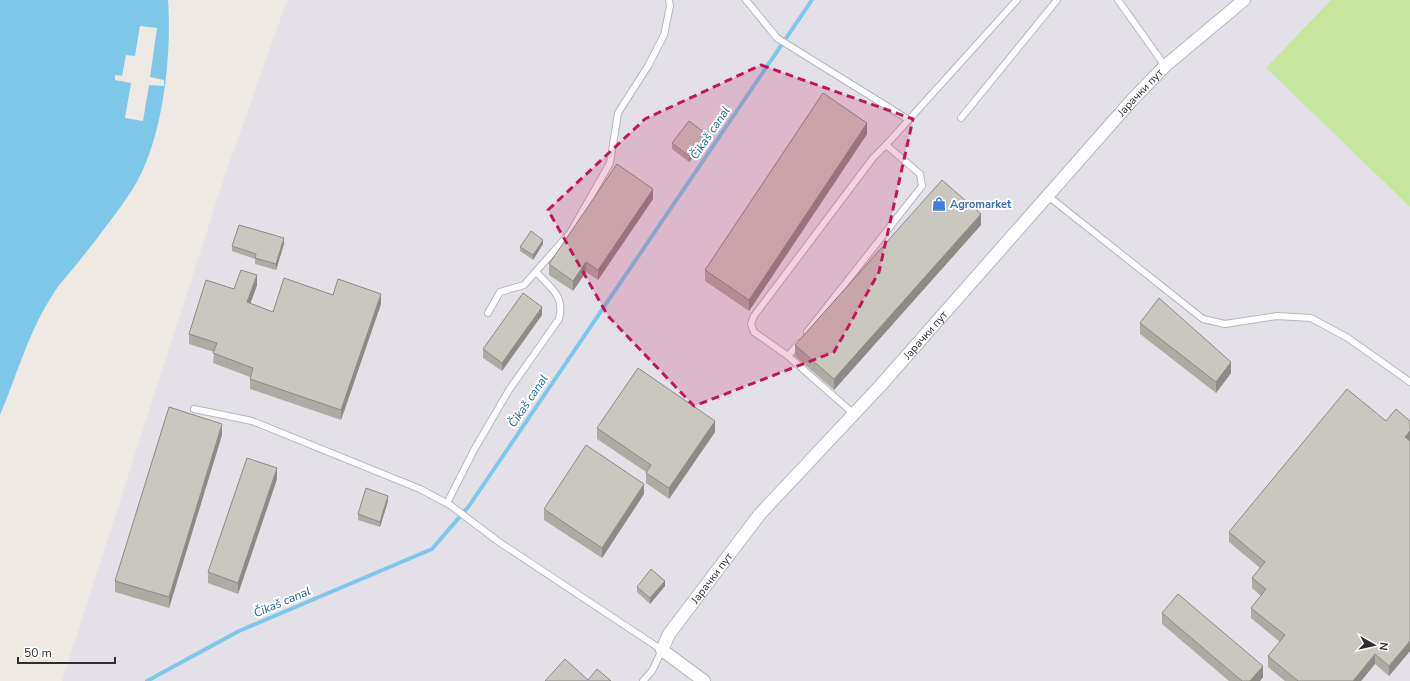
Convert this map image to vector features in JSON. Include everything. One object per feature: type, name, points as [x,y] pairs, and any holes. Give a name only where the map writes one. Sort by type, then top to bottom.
[{"type":"street","name":"Јарачки пут","points":[[662,650],[669,634],[760,514],[854,414],[1132,100],[1165,66],[1244,0]]},
{"type":"street","points":[[662,650],[704,681]]},
{"type":"lane","points":[[488,313],[500,292],[524,285],[537,273],[570,233],[610,163],[618,113],[648,66],[664,35],[670,6],[669,0]]},
{"type":"lane","points":[[746,0],[777,38],[909,120]]},
{"type":"lane","points":[[854,414],[788,356],[754,332],[752,324],[754,316],[873,158],[1017,0]]},
{"type":"lane","points":[[961,118],[1057,0]]},
{"type":"lane","points":[[1118,0],[1165,66]]},
{"type":"lane","points":[[788,356],[922,186],[920,174],[886,145]]},
{"type":"lane","points":[[1048,196],[1203,319],[1225,324],[1277,316],[1311,318],[1348,338],[1410,382]]},
{"type":"lane","points":[[448,504],[474,450],[509,390],[559,319],[562,308],[557,294],[537,273]]},
{"type":"lane","points":[[194,409],[252,421],[420,489],[448,504],[499,542],[662,650],[652,671],[643,681]]},
{"type":"highlighted area","points":[[761,65],[913,119],[879,272],[834,352],[694,406],[608,316],[548,210],[645,119]]},
{"type":"shaded area","points":[[287,0],[1410,0],[1410,681],[62,681],[225,175]]},
{"type":"green space","points":[[1331,0],[1410,0],[1410,207],[1266,68]]},
{"type":"water","points":[[0,0],[168,0],[169,22],[167,72],[163,98],[158,124],[143,171],[119,209],[57,288],[44,310],[29,339],[0,415]]},
{"type":"pier","points":[[140,26],[157,28],[150,77],[164,80],[164,86],[149,85],[143,121],[125,118],[131,83],[115,80],[115,75],[122,76],[126,55],[135,56]]},
{"type":"building","points":[[823,93],[867,123],[749,300],[705,270]]},
{"type":"building","points":[[689,121],[706,134],[689,156],[672,143]]},
{"type":"building","points":[[617,164],[653,189],[598,270],[586,262],[573,281],[549,264]]},
{"type":"building","points":[[942,180],[981,214],[834,379],[795,345]]},
{"type":"building","points":[[239,225],[284,238],[276,264],[255,258],[256,254],[232,246]]},
{"type":"building","points":[[531,231],[543,240],[533,255],[520,247]]},
{"type":"building","points":[[241,270],[257,275],[247,302],[273,312],[284,278],[333,295],[338,279],[381,294],[341,410],[250,379],[253,368],[213,353],[217,343],[189,334],[206,280],[234,289]]},
{"type":"building","points":[[523,293],[542,307],[502,363],[483,349]]},
{"type":"building","points":[[1159,298],[1231,362],[1216,382],[1140,323]]},
{"type":"building","points":[[638,368],[715,421],[669,488],[646,473],[651,465],[597,428]]},
{"type":"building","points":[[1347,389],[1386,421],[1396,409],[1410,421],[1410,431],[1405,437],[1410,441],[1410,641],[1389,666],[1375,654],[1353,681],[1298,681],[1268,656],[1285,635],[1251,608],[1266,589],[1252,578],[1265,562],[1229,532]]},
{"type":"building","points":[[169,407],[222,424],[169,597],[115,581]]},
{"type":"building","points":[[586,445],[644,484],[602,548],[544,509]]},
{"type":"building","points":[[247,458],[277,468],[238,583],[208,572]]},
{"type":"building","points":[[366,488],[388,496],[380,522],[358,514]]},
{"type":"building","points":[[651,569],[665,581],[650,598],[637,587]]},
{"type":"building","points":[[1178,594],[1263,666],[1250,681],[1242,681],[1162,613]]},
{"type":"building","points":[[565,659],[588,680],[597,669],[611,681],[545,681]]},
{"type":"waterway","name":"Čikaš canal","points":[[147,681],[239,631],[432,549],[469,506],[812,0]]},
{"type":"place","name":"Agromarket","points":[[939,204]]}]
